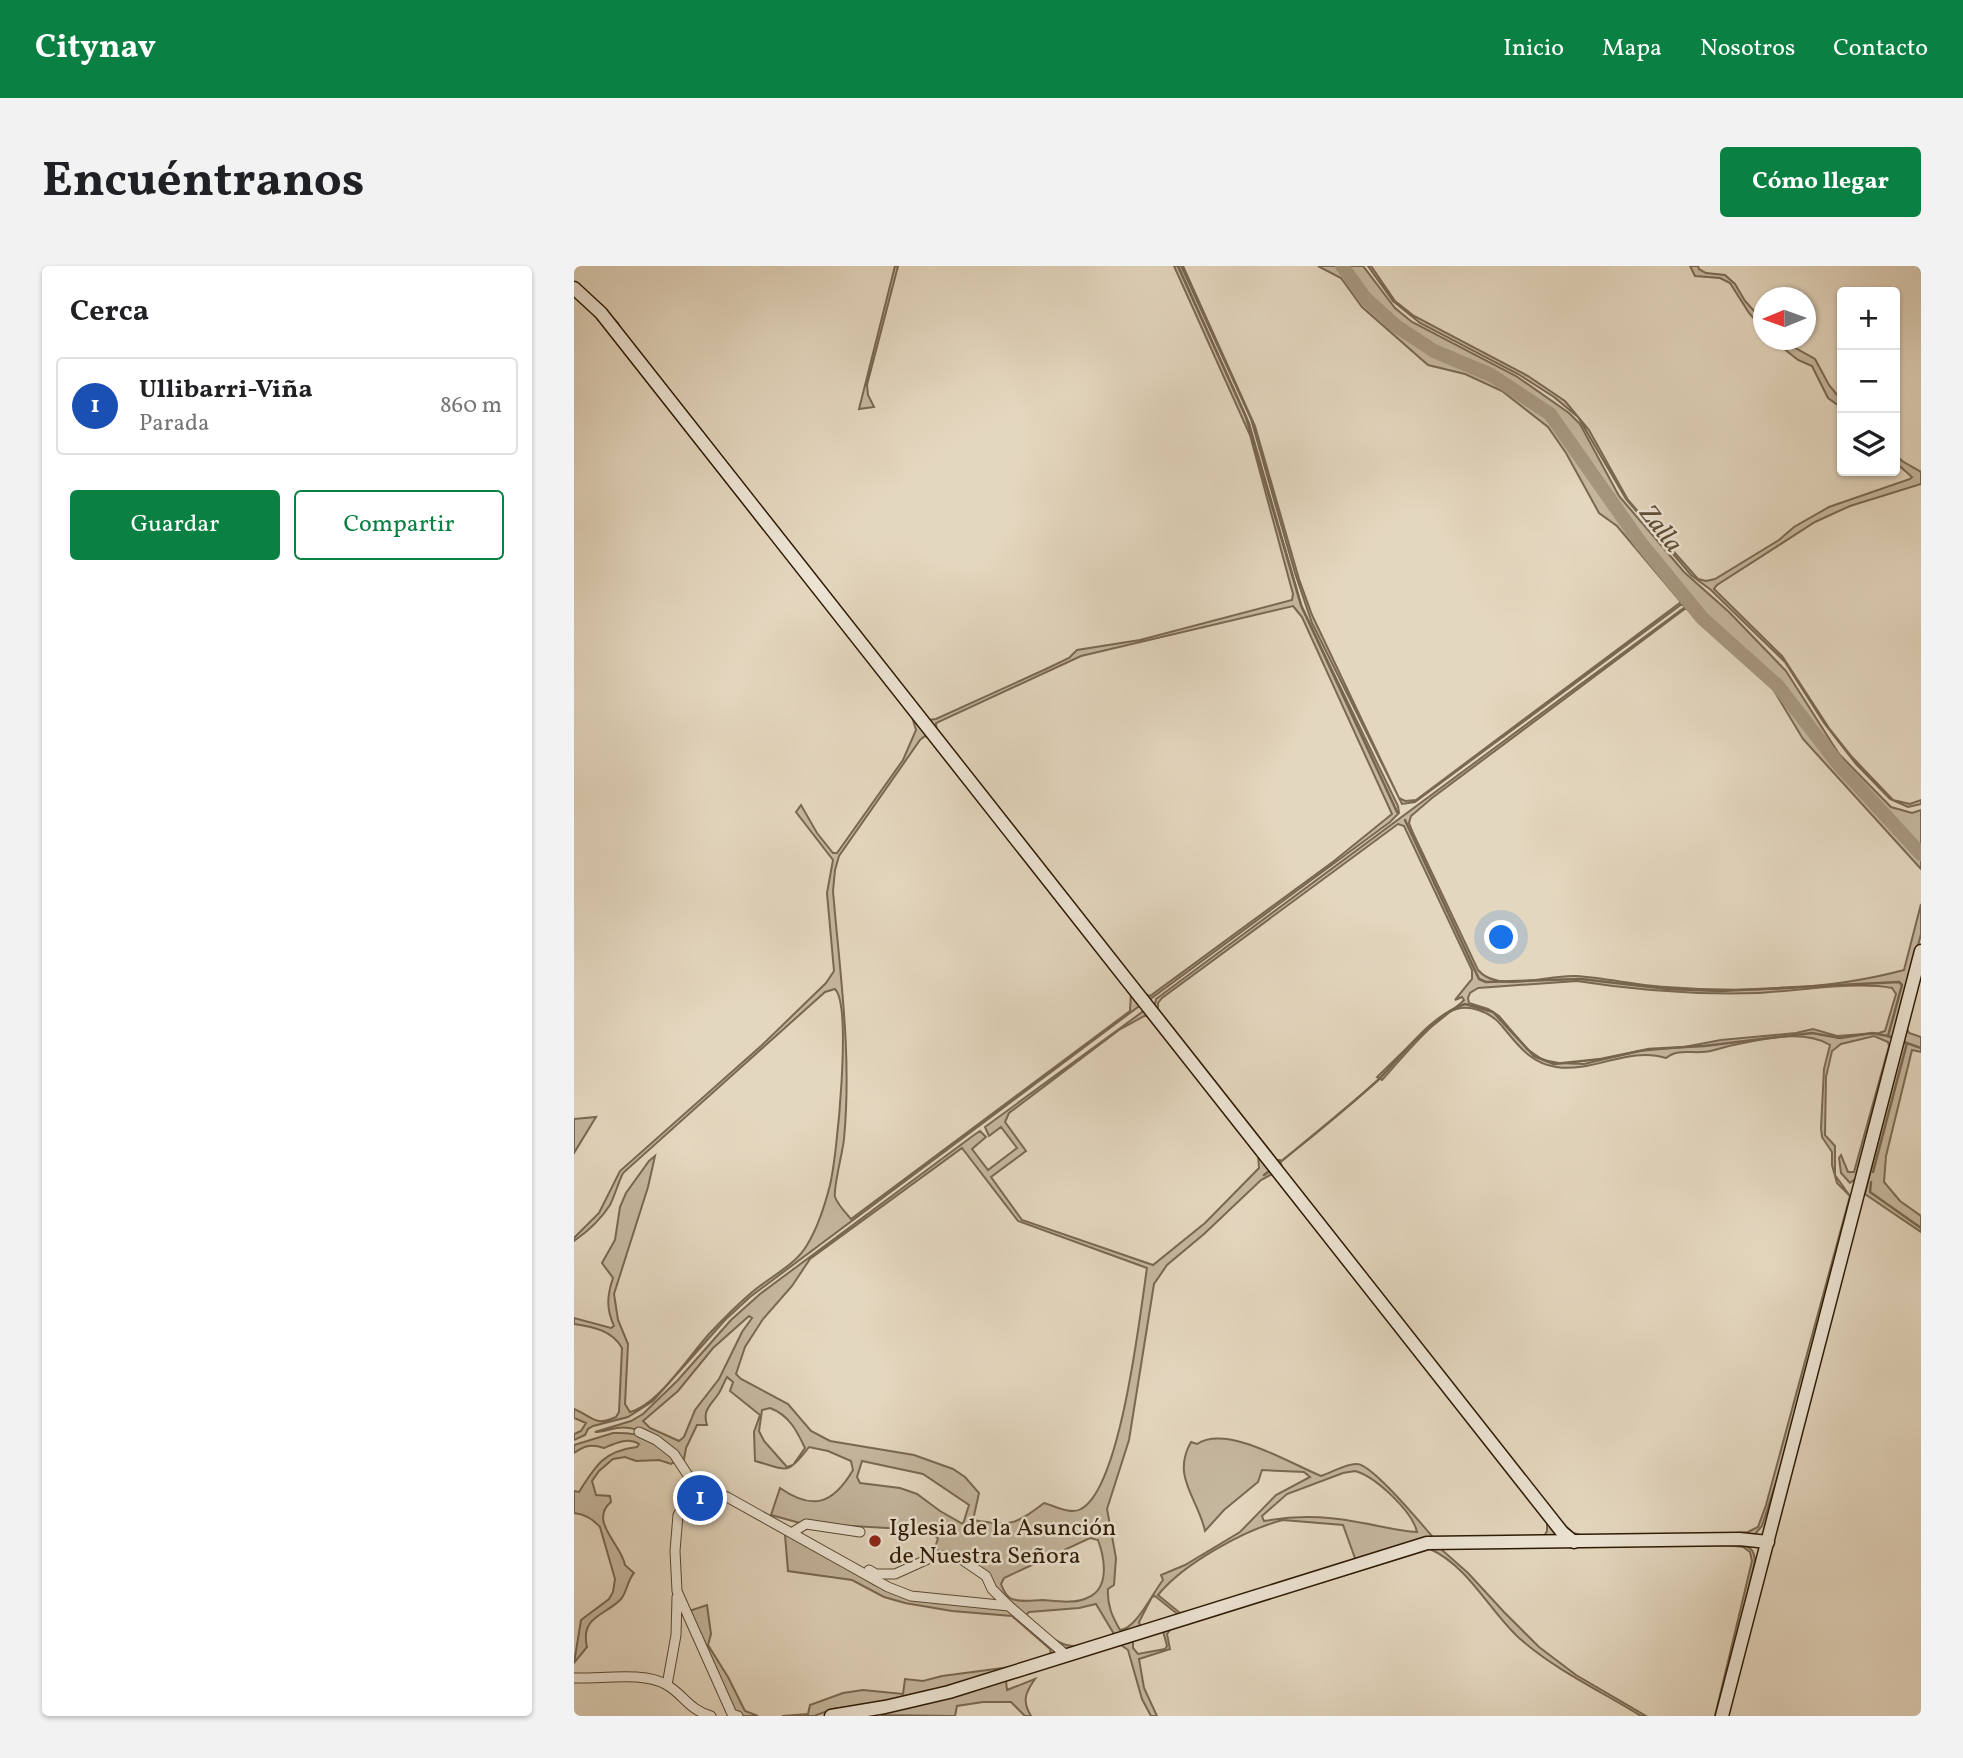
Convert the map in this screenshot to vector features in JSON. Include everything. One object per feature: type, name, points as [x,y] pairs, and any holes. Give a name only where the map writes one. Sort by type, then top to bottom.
[{"type":"street","points":[[574,288],[601,313],[1562,1532],[1574,1542]]},
{"type":"street","points":[[1723,1713],[1921,951]]},
{"type":"street","points":[[639,1432],[656,1440],[674,1454],[695,1486],[727,1497],[888,1587],[911,1596],[1009,1606]]},
{"type":"street","points":[[667,1685],[676,1635],[675,1551],[678,1515],[695,1486]]},
{"type":"street","points":[[793,1532],[806,1524],[860,1532]]},
{"type":"street","points":[[831,1716],[949,1692],[1427,1544],[1739,1539],[1768,1542]]},
{"type":"street","points":[[807,1541],[876,1574],[895,1574],[937,1555],[961,1559],[986,1576],[992,1589],[1009,1606],[1066,1655]]},
{"type":"street","points":[[677,1591],[731,1715]]},
{"type":"street","points":[[575,1678],[646,1677],[667,1685],[696,1712],[711,1716]]},
{"type":"shaded area","points":[[895,266],[898,266],[867,385],[874,407],[859,409]]},
{"type":"shaded area","points":[[1174,266],[1178,266],[1249,423],[1302,608],[1399,813],[1149,1000],[586,292],[618,323],[622,332],[928,720],[936,719],[1046,669],[1069,658],[1077,650],[1140,640],[1292,600],[1293,594],[1250,435]],"holes":[[[1293,606],[1302,617],[1392,814],[1334,861],[1150,996],[1145,994],[937,733],[936,723],[1081,656]]]},
{"type":"shaded area","points":[[1181,266],[1255,426],[1312,615],[1399,797],[1312,623],[1251,419]]},
{"type":"shaded area","points":[[1318,266],[1363,266],[1395,308],[1412,322],[1516,376],[1569,413],[1580,424],[1619,496],[1684,572],[1729,612],[1786,671],[1839,754],[1891,807],[1912,813],[1921,810],[1921,869],[1803,739],[1770,684],[1752,662],[1707,629],[1686,608],[1432,798],[1411,816],[1409,823],[1478,970],[1498,981],[1576,976],[1654,986],[1755,990],[1816,986],[1876,977],[1904,970],[1921,904],[1921,934],[1858,1177],[1850,1183],[1841,1173],[1839,1158],[1841,1155],[1848,1172],[1854,1172],[1889,1046],[1888,1042],[1874,1036],[1841,1044],[1832,1051],[1826,1077],[1825,1135],[1835,1146],[1835,1175],[1850,1196],[1852,1199],[1784,1457],[1762,1526],[1755,1534],[1580,1540],[1563,1529],[1154,1009],[1156,999],[1685,607],[1682,604],[1415,802],[1402,804],[1399,798],[1405,801],[1416,800],[1681,602],[1617,526],[1599,513],[1566,453],[1548,427],[1502,391],[1465,374],[1428,365],[1362,307],[1341,278]],"holes":[[[1398,824],[1404,826],[1472,970],[1472,979],[1455,1000],[1462,997],[1464,1000],[1448,1013],[1464,1008],[1485,1013],[1497,1021],[1519,1046],[1539,1062],[1570,1068],[1638,1055],[1666,1058],[1679,1052],[1709,1051],[1753,1041],[1794,1036],[1807,1037],[1830,1045],[1824,1069],[1822,1137],[1832,1152],[1837,1183],[1850,1196],[1758,1527],[1748,1532],[1713,1535],[1585,1536],[1573,1533],[1563,1524],[1282,1168],[1280,1160],[1277,1160],[1158,1009],[1162,998]],[[1577,981],[1645,990],[1758,993],[1877,986],[1892,988],[1896,994],[1885,1031],[1879,1033],[1837,1036],[1813,1029],[1639,1051],[1584,1064],[1543,1060],[1527,1049],[1499,1016],[1469,1003],[1468,998],[1470,993],[1478,988]]]},
{"type":"shaded area","points":[[1368,266],[1371,266],[1395,301],[1414,316],[1528,376],[1565,401],[1589,430],[1628,500],[1698,579],[1715,579],[1829,507],[1910,479],[1912,477],[1900,466],[1900,459],[1921,472],[1921,484],[1850,506],[1815,522],[1714,589],[1782,656],[1829,728],[1893,800],[1910,804],[1921,800],[1921,804],[1908,807],[1890,799],[1856,764],[1824,723],[1785,662],[1711,590],[1691,575],[1626,499],[1578,417],[1554,397],[1518,374],[1420,323],[1393,301]]},
{"type":"shaded area","points":[[1690,266],[1698,266],[1706,273],[1725,275],[1735,284],[1753,310],[1753,318],[1730,283],[1720,278],[1695,276]]},
{"type":"shaded area","points":[[589,304],[1142,1004],[750,1297],[725,1320],[653,1401],[628,1417],[593,1426],[585,1435],[574,1440],[574,1434],[581,1431],[586,1423],[574,1418],[574,1409],[598,1421],[616,1417],[619,1412],[622,1348],[607,1333],[574,1324],[574,1318],[611,1328],[614,1326],[608,1302],[613,1278],[602,1263],[615,1240],[620,1207],[626,1193],[649,1161],[655,1156],[648,1187],[614,1294],[618,1320],[628,1344],[625,1404],[630,1412],[641,1408],[662,1390],[709,1334],[740,1303],[796,1259],[815,1231],[830,1185],[842,1083],[842,1023],[840,1001],[835,989],[825,992],[623,1173],[606,1210],[594,1225],[574,1241],[599,1213],[620,1171],[761,1046],[826,983],[834,971],[827,893],[833,860],[796,812],[801,805],[817,833],[833,853],[837,853],[903,760],[916,730],[912,717],[589,308]],"holes":[[[925,736],[1131,992],[1130,1011],[851,1219],[835,1197],[844,1139],[847,1076],[833,891],[835,870],[839,856],[920,740]]]},
{"type":"shaded area","points":[[1786,350],[1799,350],[1815,359],[1837,395],[1837,404],[1828,398],[1812,366]]},
{"type":"shaded area","points":[[1145,1010],[1555,1530],[1554,1538],[1447,1541],[1181,1617],[1155,1596],[1139,1622],[1141,1628],[1071,1650],[1055,1645],[962,1558],[948,1552],[934,1551],[938,1538],[922,1530],[800,1523],[771,1515],[780,1488],[803,1500],[830,1497],[853,1470],[851,1461],[828,1451],[809,1447],[802,1456],[793,1465],[791,1467],[781,1468],[755,1461],[754,1432],[760,1415],[730,1391],[733,1382],[727,1377],[706,1411],[707,1425],[697,1425],[686,1448],[683,1465],[645,1433],[627,1428],[595,1432],[631,1421],[643,1414],[678,1380],[731,1320],[760,1294],[974,1135],[980,1131],[986,1137],[972,1149],[988,1170],[1017,1148],[1001,1127],[989,1136],[985,1127]],"holes":[[[1146,1015],[1258,1154],[1259,1168],[1205,1223],[1153,1265],[1022,1220],[991,1177],[1026,1151],[1005,1122],[1009,1113],[1119,1030]],[[962,1148],[1018,1221],[1147,1268],[1134,1359],[1118,1436],[1095,1495],[1077,1511],[1068,1511],[1044,1503],[1011,1522],[973,1520],[979,1493],[965,1477],[953,1469],[914,1455],[830,1441],[811,1431],[788,1404],[741,1379],[736,1374],[745,1347],[763,1319],[792,1286],[810,1259]],[[1272,1174],[1547,1520],[1547,1531],[1543,1538],[1433,1537],[1374,1474],[1357,1464],[1321,1476],[1242,1442],[1225,1439],[1210,1439],[1197,1444],[1191,1442],[1184,1466],[1185,1477],[1205,1531],[1224,1510],[1258,1482],[1262,1470],[1304,1472],[1310,1477],[1276,1495],[1240,1532],[1185,1565],[1161,1575],[1163,1580],[1143,1610],[1132,1624],[1120,1630],[1108,1600],[1108,1589],[1114,1585],[1116,1558],[1107,1509],[1129,1440],[1154,1284],[1167,1265],[1261,1180]],[[749,1316],[752,1318],[742,1332],[719,1379],[695,1410],[684,1437],[679,1441],[650,1428],[643,1421],[678,1391],[713,1348]],[[770,1408],[787,1419],[805,1448],[793,1465],[787,1467],[764,1441],[759,1431],[762,1410]],[[862,1461],[923,1474],[969,1505],[963,1524],[917,1494],[900,1488],[860,1483],[857,1477]],[[1355,1471],[1382,1487],[1401,1505],[1417,1532],[1322,1517],[1264,1521],[1262,1516],[1287,1494]],[[1283,1520],[1343,1525],[1356,1561],[1186,1612],[1180,1613],[1158,1595],[1198,1560],[1267,1525]],[[1090,1538],[1098,1540],[1104,1573],[1099,1588],[1087,1598],[1071,1602],[1013,1600],[1004,1592],[1001,1584],[1004,1578]],[[1096,1604],[1114,1634],[1085,1645],[1065,1645],[1048,1635],[1026,1615],[1029,1612]]]},
{"type":"shaded area","points":[[1432,1026],[1382,1080],[1377,1077],[1415,1040]]},
{"type":"shaded area","points":[[1906,1027],[1909,1033],[1921,1037],[1921,1052],[1912,1050],[1886,1156],[1884,1182],[1900,1201],[1921,1216],[1921,1232],[1865,1194]]},
{"type":"shaded area","points":[[596,1117],[574,1153],[574,1119]]},
{"type":"shaded area","points":[[613,1433],[648,1438],[676,1461],[671,1464],[659,1460],[636,1461],[625,1457],[613,1459],[592,1481],[596,1495],[610,1496],[611,1502],[603,1517],[605,1525],[625,1565],[634,1573],[621,1599],[590,1623],[586,1637],[587,1647],[574,1663],[581,1620],[609,1599],[615,1579],[600,1527],[588,1517],[574,1513],[574,1491],[579,1492],[602,1461],[616,1452],[637,1447],[639,1444],[626,1441],[604,1448],[589,1446],[574,1453],[574,1445]]},
{"type":"shaded area","points":[[789,1534],[875,1585],[897,1594],[956,1605],[990,1605],[1011,1611],[1057,1654],[915,1698],[833,1709],[814,1716],[782,1716],[808,1714],[810,1705],[843,1693],[863,1690],[903,1694],[905,1679],[923,1681],[1018,1666],[1051,1655],[1050,1649],[1012,1616],[952,1611],[905,1603],[884,1597],[852,1580],[788,1571],[785,1535]]},
{"type":"shaded area","points":[[1728,1545],[1741,1545],[1750,1548],[1755,1561],[1719,1716],[1715,1716],[1752,1561],[1750,1552],[1743,1547]]},
{"type":"shaded area","points":[[1595,1546],[1445,1547],[1442,1550],[1468,1573],[1539,1647],[1576,1675],[1646,1716],[1641,1716],[1578,1679],[1532,1649],[1507,1626],[1456,1566],[1430,1549],[1171,1629],[1167,1634],[1170,1649],[1139,1659],[1144,1688],[1157,1716],[1151,1716],[1142,1699],[1128,1650],[1121,1645],[1006,1681],[1007,1690],[1035,1679],[1026,1697],[1026,1706],[1031,1716],[1025,1716],[1011,1702],[957,1706],[955,1716],[881,1715],[905,1705],[1133,1636],[1133,1648],[1138,1654],[1165,1649],[1167,1646],[1162,1627],[1429,1547]]},
{"type":"shaded area","points":[[707,1605],[711,1634],[708,1645],[745,1711],[758,1716],[744,1716],[735,1711],[689,1611]]},
{"type":"waterway","points":[[1178,266],[1246,417],[1301,605],[1397,812]]},
{"type":"waterway","name":"Zalla","points":[[1342,266],[1365,298],[1396,326],[1434,351],[1491,375],[1550,414],[1640,542],[1702,618],[1778,686],[1839,765],[1921,854]]},
{"type":"waterway","points":[[1405,820],[1479,979],[1486,982],[1581,979],[1668,989],[1720,991],[1899,982],[1902,985],[1888,1036],[1891,1037]]},
{"type":"waterway","points":[[1278,1164],[1377,1081],[1428,1027],[1465,1004],[1493,1012],[1534,1056],[1554,1064],[1601,1059],[1649,1049],[1704,1046],[1812,1033],[1840,1038],[1872,1033],[1888,1036]]},
{"type":"waterway","points":[[1904,1042],[1921,1048]]},
{"type":"waterway","points":[[1873,1172],[1907,1043]]},
{"type":"waterway","points":[[1264,1175],[1271,1170]]},
{"type":"waterway","points":[[1871,1182],[1870,1192],[1921,1228]]},
{"type":"place","name":"Ullibarri-Viña","points":[[700,1498]]},
{"type":"place","name":"Iglesia de la Asunción de Nuestra Señora","points":[[875,1541]]}]
